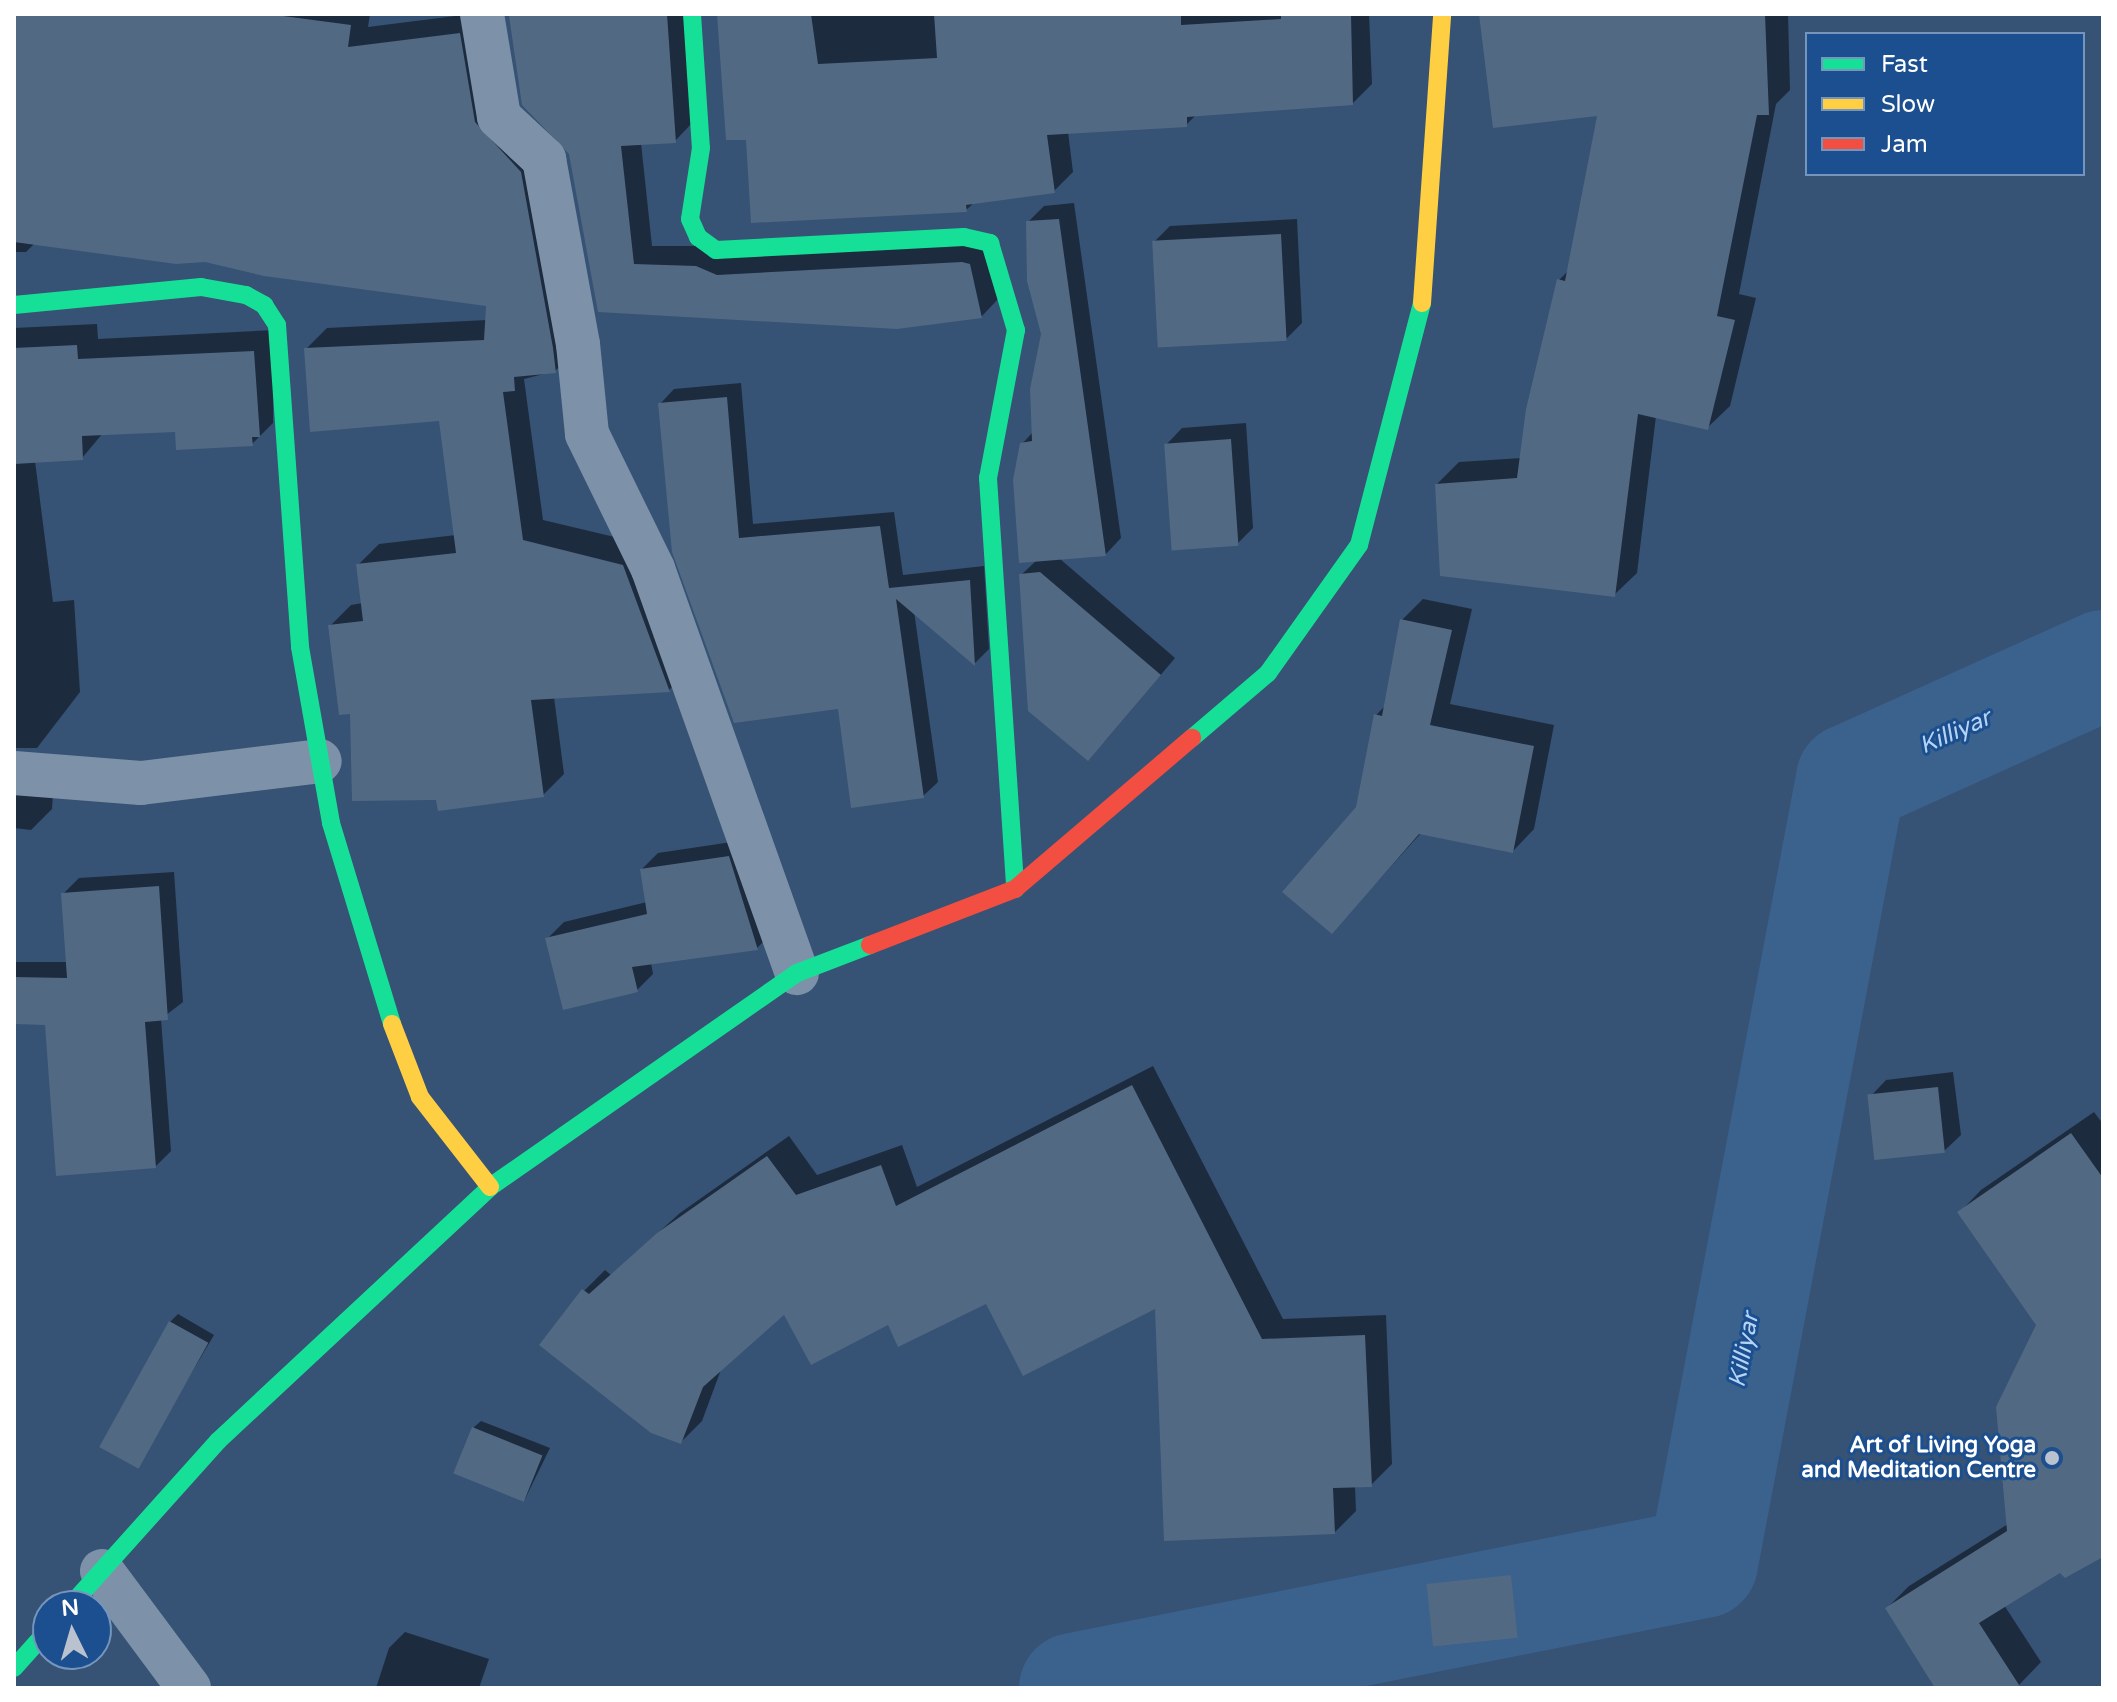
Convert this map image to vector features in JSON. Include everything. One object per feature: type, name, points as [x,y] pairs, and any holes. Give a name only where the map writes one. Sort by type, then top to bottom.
[{"type":"street","points":[[482,14],[499,117],[544,159],[578,344],[587,434],[653,569],[797,973]]},
{"type":"street","points":[[692,14],[701,148],[690,219],[698,237],[716,250],[964,237],[990,243],[1016,330],[988,478],[1015,889]]},
{"type":"street","points":[[85,1590],[218,1441],[490,1187],[797,973],[1015,889],[1268,673],[1359,545],[1422,308],[1442,14]]},
{"type":"street","points":[[14,305],[201,287],[246,295],[264,305],[277,325],[300,647],[331,823],[378,988],[420,1097],[490,1187]]},
{"type":"street","points":[[14,773],[141,783],[320,761]]},
{"type":"street","points":[[102,1571],[189,1688]]},
{"type":"street","points":[[14,1668],[32,1648]]},
{"type":"building","points":[[14,14],[268,14],[351,25],[348,47],[460,33],[475,122],[521,172],[553,348],[556,373],[514,377],[515,391],[503,392],[523,540],[623,565],[670,692],[531,700],[544,797],[438,811],[436,800],[352,801],[350,714],[339,715],[328,625],[363,621],[356,564],[456,553],[439,421],[310,432],[304,348],[484,340],[486,306],[264,276],[205,262],[176,264],[14,242]]},
{"type":"building","points":[[667,14],[676,143],[621,146],[634,264],[696,266],[717,275],[962,262],[970,264],[982,318],[897,329],[598,312],[569,154],[522,105],[509,16]]},
{"type":"building","points":[[717,14],[811,14],[818,64],[937,58],[934,14],[1181,14],[1181,25],[1281,19],[1281,14],[1351,14],[1353,105],[1187,117],[1187,127],[1047,135],[1055,193],[966,205],[967,212],[751,223],[746,140],[726,140]]},
{"type":"building","points":[[1479,14],[1765,14],[1769,115],[1757,115],[1717,316],[1735,320],[1708,430],[1638,414],[1615,597],[1440,576],[1435,484],[1517,478],[1526,409],[1557,279],[1565,281],[1597,116],[1493,128]]},
{"type":"building","points":[[1059,219],[1106,556],[1019,563],[1013,480],[1020,443],[1032,441],[1030,389],[1041,334],[1027,281],[1026,221]]},
{"type":"building","points":[[1281,234],[1287,341],[1158,348],[1152,241]]},
{"type":"building","points":[[77,345],[78,359],[254,351],[260,437],[252,437],[253,446],[176,450],[175,432],[82,436],[83,460],[14,464],[14,348]]},
{"type":"building","points":[[727,397],[739,538],[880,526],[889,588],[970,580],[975,666],[896,599],[924,798],[851,808],[838,709],[734,723],[672,552],[658,403]]},
{"type":"building","points":[[1231,439],[1238,546],[1172,550],[1164,444]]},
{"type":"building","points":[[1040,572],[1161,675],[1088,761],[1028,711],[1019,574]]},
{"type":"building","points":[[1400,619],[1452,630],[1430,725],[1534,746],[1513,853],[1419,834],[1332,934],[1282,892],[1356,807],[1374,714],[1382,716]]},
{"type":"building","points":[[729,856],[758,950],[632,967],[638,992],[563,1010],[545,938],[647,914],[640,869]]},
{"type":"building","points":[[159,886],[168,1020],[145,1022],[156,1168],[56,1176],[45,1025],[14,1024],[14,977],[67,978],[61,893]]},
{"type":"building","points":[[1132,1085],[1262,1339],[1365,1335],[1372,1487],[1333,1488],[1335,1534],[1164,1541],[1155,1309],[1023,1376],[986,1304],[898,1347],[888,1325],[811,1365],[784,1315],[703,1387],[681,1444],[651,1433],[539,1345],[582,1289],[589,1294],[657,1233],[767,1156],[796,1195],[881,1165],[896,1206]]},
{"type":"building","points":[[1938,1087],[1945,1153],[1874,1160],[1867,1094]]},
{"type":"building","points":[[2071,1133],[2103,1178],[2103,1557],[2065,1578],[2060,1573],[1979,1623],[2021,1688],[1935,1688],[1885,1608],[2007,1531],[1996,1407],[2036,1325],[1957,1212]]},
{"type":"building","points":[[169,1321],[208,1343],[139,1469],[99,1447]]},
{"type":"building","points":[[472,1427],[542,1455],[524,1502],[453,1473]]},
{"type":"building","points":[[1511,1575],[1518,1638],[1433,1647],[1426,1584]]},
{"type":"waterway","name":"Killiyar","points":[[1074,1688],[1703,1563],[1851,779],[2103,665]]},
{"type":"traffic: fast","points":[[692,14],[701,148],[690,219],[698,237],[716,250],[964,237],[990,243],[1016,330],[988,478],[1015,889]]},
{"type":"traffic: fast","points":[[14,305],[201,287],[246,295],[264,305],[277,325],[300,647],[331,823],[392,1024]]},
{"type":"traffic: fast","points":[[1192,738],[1268,673],[1359,545],[1422,303]]},
{"type":"traffic: fast","points":[[84,1590],[218,1441],[490,1187],[797,973],[870,945]]},
{"type":"traffic: fast","points":[[14,1668],[32,1648]]},
{"type":"traffic: slow","points":[[1422,303],[1442,14]]},
{"type":"traffic: slow","points":[[392,1024],[420,1097],[490,1187]]},
{"type":"traffic: jam","points":[[870,945],[1015,889],[1192,738]]},
{"type":"place","name":"Art of Living Yoga and Meditation Centre","points":[[2052,1458]]}]
